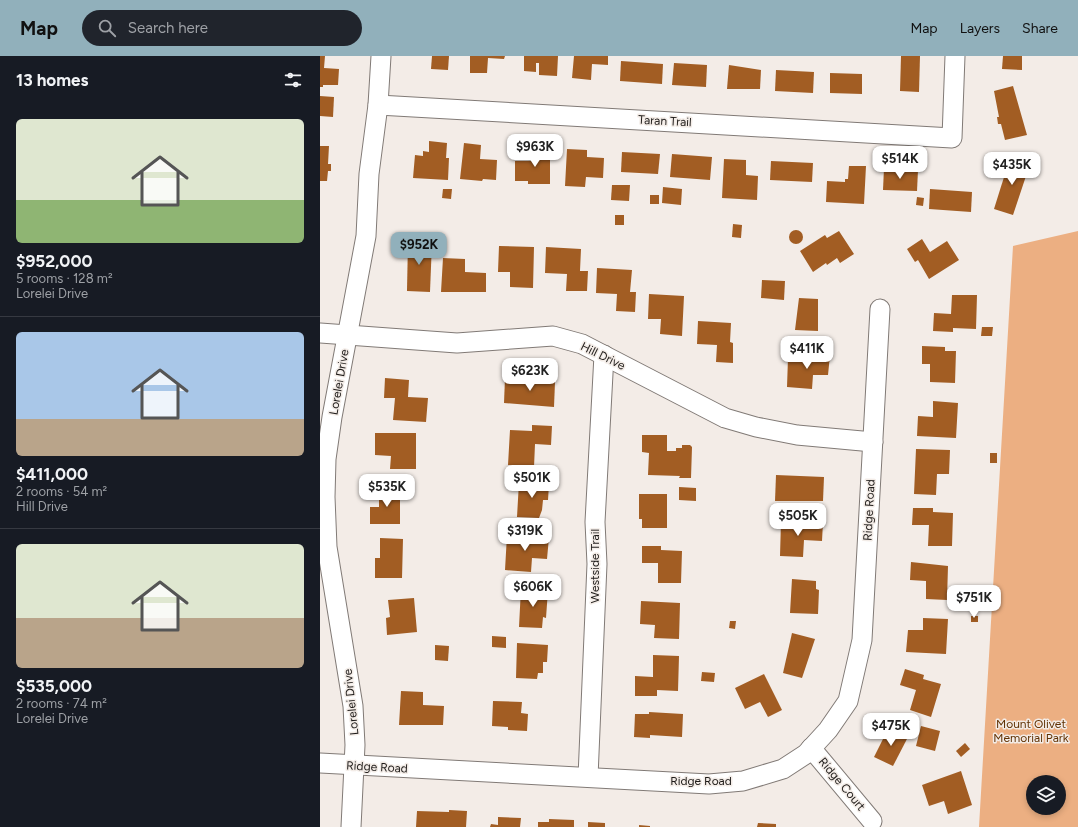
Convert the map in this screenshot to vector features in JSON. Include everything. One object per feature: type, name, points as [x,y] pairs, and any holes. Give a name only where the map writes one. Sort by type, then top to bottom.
[{"type":"street","name":"Lorelei Drive","points":[[351,827],[355,745],[353,706],[327,547],[324,497],[328,445],[366,236],[369,174],[378,105],[380,56]]},
{"type":"street","name":"Taran Trail","points":[[378,105],[952,138],[955,56]]},
{"type":"street","name":"Ridge Road","points":[[320,764],[709,784],[743,781],[783,769],[811,748],[828,730],[848,701],[857,669],[862,640],[880,310]]},
{"type":"street","name":"Hill Drive","points":[[320,333],[457,343],[553,336],[582,344],[725,418],[756,427],[797,435],[873,442]]},
{"type":"street","name":"Westside Trail","points":[[588,777],[597,564],[595,522],[604,355]]},
{"type":"street","name":"Ridge Court","points":[[811,748],[872,821]]},
{"type":"green space","name":"Mount Olivet Memorial Park","points":[[1078,231],[1078,827],[979,827],[1013,246]]},
{"type":"building","points":[[320,56],[325,56],[324,68],[339,69],[338,85],[323,85],[323,87],[320,87]]},
{"type":"building","points":[[432,56],[449,56],[448,70],[431,69]]},
{"type":"building","points":[[470,56],[505,56],[504,59],[488,58],[487,73],[470,73]]},
{"type":"building","points":[[524,56],[558,56],[557,76],[539,75],[539,63],[536,63],[536,72],[524,71]]},
{"type":"building","points":[[574,56],[608,56],[608,65],[592,64],[591,80],[572,78]]},
{"type":"building","points":[[901,56],[920,56],[919,92],[900,91]]},
{"type":"building","points":[[1003,56],[1022,56],[1022,70],[1002,69]]},
{"type":"building","points":[[621,61],[663,64],[662,84],[620,81]]},
{"type":"building","points":[[674,63],[707,65],[706,87],[672,85]]},
{"type":"building","points":[[729,65],[761,70],[760,89],[727,89]]},
{"type":"building","points":[[776,70],[814,72],[813,93],[775,91]]},
{"type":"building","points":[[830,73],[862,74],[862,94],[830,93]]},
{"type":"building","points":[[1013,86],[1027,135],[1005,140],[1001,124],[998,124],[997,117],[999,117],[994,91]]},
{"type":"building","points":[[320,96],[334,97],[333,117],[320,116]]},
{"type":"building","points":[[429,141],[447,143],[446,158],[449,158],[448,180],[413,178],[415,155],[423,156],[423,151],[429,152]]},
{"type":"building","points":[[464,143],[481,145],[480,159],[497,160],[496,180],[483,179],[482,181],[460,179]]},
{"type":"building","points":[[320,146],[329,146],[328,164],[331,164],[331,171],[328,171],[327,181],[320,181]]},
{"type":"building","points":[[532,147],[550,147],[550,184],[528,184],[528,181],[515,181],[515,161],[532,161]]},
{"type":"building","points":[[567,149],[587,150],[587,157],[604,158],[603,178],[586,177],[585,187],[565,186]]},
{"type":"building","points":[[622,152],[660,154],[658,174],[621,172]]},
{"type":"building","points":[[672,154],[712,157],[710,180],[670,177]]},
{"type":"building","points":[[1010,158],[1030,164],[1013,215],[994,209]]},
{"type":"building","points":[[724,159],[746,160],[746,175],[758,176],[757,200],[722,198]]},
{"type":"building","points":[[771,161],[813,163],[812,182],[770,180]]},
{"type":"building","points":[[849,166],[866,166],[864,204],[826,202],[827,181],[845,182],[845,179],[848,179]]},
{"type":"building","points":[[884,168],[918,170],[917,191],[883,190]]},
{"type":"building","points":[[612,185],[630,185],[629,201],[611,200]]},
{"type":"building","points":[[663,187],[682,189],[681,205],[662,203]]},
{"type":"building","points":[[443,189],[452,189],[451,199],[442,198]]},
{"type":"building","points":[[930,189],[972,192],[971,212],[929,209]]},
{"type":"building","points":[[650,195],[659,195],[659,204],[650,204]]},
{"type":"building","points":[[917,197],[924,198],[923,206],[916,205]]},
{"type":"building","points":[[615,215],[624,215],[624,225],[615,225]]},
{"type":"building","points":[[733,224],[742,225],[741,238],[732,237]]},
{"type":"building","points":[[796,230],[801,232],[803,237],[801,242],[796,244],[791,242],[789,237],[791,232]]},
{"type":"building","points":[[839,231],[854,254],[840,263],[837,258],[827,265],[826,263],[813,272],[800,251],[825,235],[827,238]]},
{"type":"building","points":[[922,239],[930,252],[947,241],[959,260],[929,279],[918,260],[915,262],[907,249]]},
{"type":"building","points":[[408,241],[432,242],[430,292],[407,291]]},
{"type":"building","points":[[499,246],[534,247],[533,288],[510,287],[510,272],[498,272]]},
{"type":"building","points":[[546,247],[581,249],[580,271],[588,271],[587,291],[566,291],[567,274],[545,273]]},
{"type":"building","points":[[443,258],[465,259],[465,272],[486,273],[486,292],[441,292]]},
{"type":"building","points":[[597,268],[632,270],[630,292],[636,292],[635,312],[616,311],[617,294],[596,293]]},
{"type":"building","points":[[762,280],[785,281],[784,300],[761,298]]},
{"type":"building","points":[[649,294],[684,296],[682,336],[660,334],[661,319],[648,319]]},
{"type":"building","points":[[952,295],[977,295],[976,329],[953,328],[953,332],[933,331],[934,313],[951,314]]},
{"type":"building","points":[[799,298],[818,299],[818,331],[795,330]]},
{"type":"building","points":[[698,321],[731,323],[730,342],[733,343],[733,363],[716,362],[717,345],[697,344]]},
{"type":"building","points":[[982,327],[993,327],[992,336],[981,336]]},
{"type":"building","points":[[922,346],[945,347],[945,351],[956,351],[955,383],[930,382],[930,364],[922,364]]},
{"type":"building","points":[[810,354],[830,355],[828,375],[813,375],[812,389],[787,387],[788,358],[810,359]]},
{"type":"building","points":[[385,378],[409,380],[408,397],[428,398],[426,422],[393,420],[395,398],[384,398]]},
{"type":"building","points":[[505,378],[555,382],[554,407],[504,403]]},
{"type":"building","points":[[933,401],[958,403],[956,438],[917,436],[918,416],[933,417]]},
{"type":"building","points":[[532,425],[552,426],[551,445],[535,444],[534,467],[508,465],[510,430],[532,431]]},
{"type":"building","points":[[375,433],[416,433],[416,469],[390,469],[391,456],[375,455]]},
{"type":"building","points":[[642,435],[667,435],[667,451],[676,451],[676,448],[682,448],[682,445],[690,445],[692,447],[691,478],[679,478],[680,476],[648,475],[649,453],[642,452]]},
{"type":"building","points":[[916,449],[950,450],[949,474],[937,474],[936,495],[914,494]]},
{"type":"building","points":[[990,453],[997,453],[997,463],[990,463]]},
{"type":"building","points":[[776,475],[824,477],[823,501],[775,501]]},
{"type":"building","points":[[519,482],[549,484],[548,500],[543,500],[539,518],[517,517]]},
{"type":"building","points":[[679,487],[696,488],[696,501],[679,500]]},
{"type":"building","points":[[379,489],[400,489],[400,524],[370,524],[370,507],[379,507]]},
{"type":"building","points":[[639,494],[667,494],[667,528],[642,528],[642,519],[639,519]]},
{"type":"building","points":[[913,508],[933,508],[933,512],[953,513],[952,546],[928,546],[929,525],[912,525]]},
{"type":"building","points":[[781,521],[823,522],[822,541],[804,540],[803,557],[780,556]]},
{"type":"building","points":[[507,535],[549,537],[547,559],[532,558],[531,572],[505,570]]},
{"type":"building","points":[[380,538],[403,539],[402,578],[375,578],[375,558],[380,558]]},
{"type":"building","points":[[642,546],[661,546],[661,550],[682,551],[681,583],[658,583],[658,563],[642,563]]},
{"type":"building","points":[[911,562],[948,566],[947,600],[926,599],[926,581],[910,580]]},
{"type":"building","points":[[792,579],[816,581],[816,589],[819,590],[818,614],[790,613]]},
{"type":"building","points":[[521,588],[548,590],[546,618],[543,617],[542,628],[519,627]]},
{"type":"building","points":[[414,598],[417,632],[387,635],[386,618],[390,617],[388,600]]},
{"type":"building","points":[[641,601],[680,603],[679,639],[654,638],[655,625],[640,624]]},
{"type":"building","points":[[971,604],[979,604],[979,610],[971,610]]},
{"type":"building","points":[[971,616],[978,616],[978,622],[971,622]]},
{"type":"building","points":[[923,618],[948,619],[946,654],[906,652],[908,630],[923,630]]},
{"type":"building","points":[[730,621],[736,621],[735,629],[729,628]]},
{"type":"building","points":[[792,633],[815,639],[802,678],[783,673]]},
{"type":"building","points":[[492,636],[506,637],[506,648],[492,647]]},
{"type":"building","points":[[517,643],[548,645],[547,662],[543,662],[543,673],[538,673],[537,679],[516,678]]},
{"type":"building","points":[[435,645],[449,646],[448,661],[435,660]]},
{"type":"building","points":[[653,655],[679,656],[678,691],[657,690],[657,696],[635,696],[635,676],[653,677]]},
{"type":"building","points":[[905,669],[924,675],[923,679],[941,684],[931,717],[910,710],[916,690],[900,685]]},
{"type":"building","points":[[702,672],[715,673],[714,682],[701,681]]},
{"type":"building","points":[[764,674],[782,710],[768,717],[760,702],[745,709],[735,688]]},
{"type":"building","points":[[401,691],[423,692],[423,705],[444,706],[443,725],[399,725]]},
{"type":"building","points":[[493,701],[522,702],[521,713],[528,714],[527,731],[508,730],[508,727],[492,726]]},
{"type":"building","points":[[649,712],[683,714],[682,737],[650,735],[650,738],[634,737],[635,714],[649,714]]},
{"type":"building","points":[[921,726],[940,731],[935,751],[916,746]]},
{"type":"building","points":[[889,727],[908,737],[893,766],[874,757]]},
{"type":"building","points":[[965,743],[970,749],[961,757],[956,751]]},
{"type":"building","points":[[961,771],[972,805],[948,814],[944,801],[929,806],[922,785]]},
{"type":"building","points":[[449,810],[467,811],[466,827],[416,827],[417,811],[449,812]]},
{"type":"building","points":[[498,817],[521,818],[520,827],[490,827],[491,824],[498,825]]},
{"type":"building","points":[[549,819],[574,820],[574,827],[538,827],[538,822],[549,822]]},
{"type":"building","points":[[588,822],[605,823],[605,827],[588,827]]},
{"type":"building","points":[[758,823],[776,824],[776,827],[757,827]]},
{"type":"building","points":[[639,825],[650,826],[650,827],[639,827]]}]
